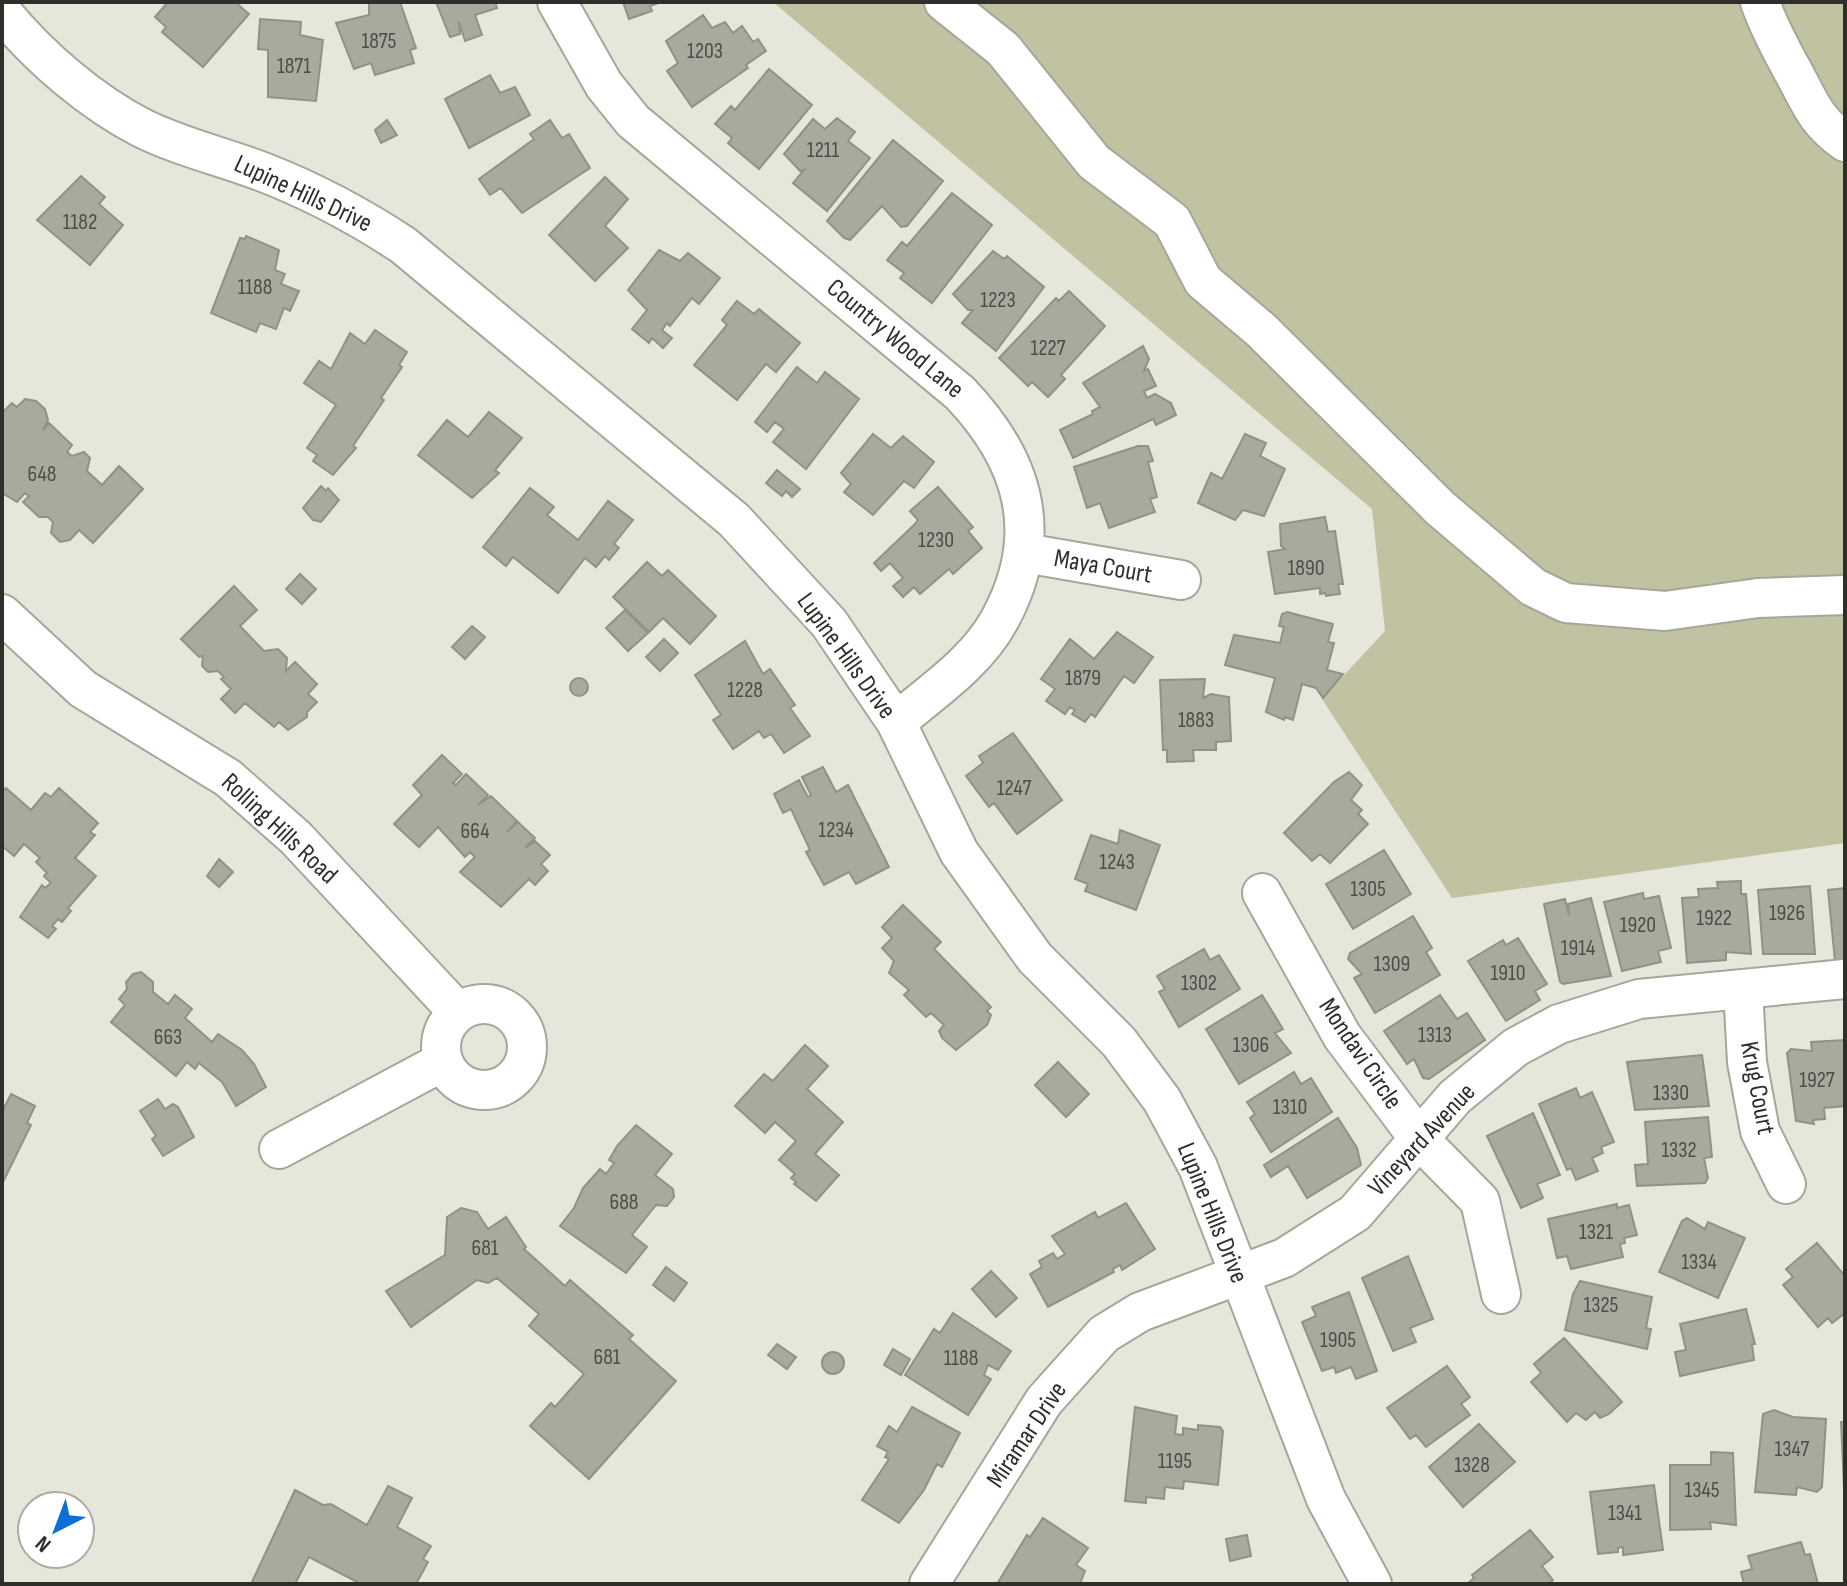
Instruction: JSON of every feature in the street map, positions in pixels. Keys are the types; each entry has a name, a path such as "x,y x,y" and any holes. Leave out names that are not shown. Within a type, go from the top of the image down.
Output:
{"street":[{"name":"Country Wood Lane","path":"557,2 604,85 633,121 960,393 988,422 1021,486 1025,553 999,620 958,671 896,722"},
{"path":"944,2 1003,49 1094,162 1172,221 1203,281 1261,330 1440,508 1533,587 1566,603 1665,611 1758,598 1845,595"},
{"path":"1760,2 1771,33 1807,103 1822,123 1845,142"},
{"name":"Lupine Hills Drive","path":"2,12 16,30 102,105 134,123 265,173 358,215 403,245 734,520 829,623 896,722 959,852 1035,958 1119,1042 1162,1100 1198,1167 1326,1499 1372,1584"},
{"name":"Maya Court","path":"1025,553 1181,580"},
{"name":"Rolling Hills Road","path":"2,614 83,689 228,778 296,838 457,1011"},
{"name":"Mondavi Circle","path":"1262,893 1342,1036 1420,1140 1480,1201 1501,1294"},
{"name":"Vineyard Avenue","path":"1238,1275 1284,1258 1355,1213 1455,1097 1516,1047 1559,1024 1639,999 1845,979"},
{"name":"Krug Court","path":"1743,989 1747,1062 1760,1131 1786,1184"},
{"path":"473,1004 489,1004 505,1009 522,1027 528,1052 522,1068 512,1081 497,1089 481,1091 464,1086 451,1076 442,1062 441,1034 457,1011 473,1004"},
{"path":"279,1149 442,1062"},
{"name":"Miramar Drive","path":"929,1584 1044,1401 1104,1334 1140,1312 1238,1275"}],"green space":[{"path":"773,2 1845,2 1845,843 1452,898 1322,699 1385,631 1372,509"}],"building":[{"path":"168,2 235,2 249,14 203,67 162,32 166,27 155,17"},
{"path":"369,2 400,2 416,48 410,50 414,63 375,75 371,63 354,69 336,23 369,15"},
{"path":"436,2 495,2 497,8 475,15 482,35 465,41 459,22 460,34 450,37"},
{"path":"623,2 661,2 650,6 652,11 629,19"},
{"path":"703,15 712,28 725,22 733,33 742,26 753,42 758,39 766,51 746,65 748,68 692,107 667,71 678,63 666,41"},
{"path":"260,19 301,22 300,35 323,40 316,101 268,97 268,50 258,49"},
{"path":"769,69 812,105 759,169 728,143 732,138 715,124 731,106 735,110"},
{"path":"490,75 500,93 515,87 530,115 469,148 445,99"},
{"path":"837,118 855,132 848,141 870,158 827,211 793,183 804,170 800,171 784,154 813,119 825,129"},
{"path":"387,120 397,135 381,143 375,130"},
{"path":"550,120 562,138 569,134 590,168 522,213 501,188 490,195 479,179 534,139 530,134"},
{"path":"893,140 943,181 907,226 901,227 882,206 850,240 844,238 827,221"},
{"path":"81,176 105,197 99,204 123,225 90,265 37,220"},
{"path":"605,177 628,199 605,226 628,248 595,281 549,235"},
{"path":"952,193 992,225 932,303 900,278 904,273 887,260 902,242 907,246"},
{"path":"246,236 279,250 275,270 285,274 281,284 299,291 290,311 284,308 276,329 260,323 256,332 211,313 240,238 245,239"},
{"path":"659,250 680,261 688,253 720,278 699,304 692,298 670,326 667,323 662,330 672,338 663,348 652,338 649,343 632,329 647,310 628,290"},
{"path":"993,251 1004,259 1007,256 1044,287 996,351 962,323 973,310 968,310 953,294"},
{"path":"1069,291 1105,326 1061,375 1065,379 1048,397 1032,382 1028,386 999,358 1056,298 1059,301"},
{"path":"737,301 754,314 759,309 800,343 776,372 766,364 737,400 694,365 727,325 722,320"},
{"path":"375,330 407,352 399,365 402,367 381,398 384,400 353,446 356,448 333,475 313,461 317,455 307,448 336,405 304,383 319,361 331,369 350,333 365,344"},
{"path":"1143,346 1149,359 1144,371 1148,369 1156,386 1144,391 1147,398 1155,394 1171,403 1176,415 1156,425 1153,419 1073,458 1060,430 1093,414 1092,411 1100,407 1083,383"},
{"path":"797,367 817,383 825,372 859,399 806,469 773,442 784,429 775,422 767,432 755,422"},
{"path":"25,399 36,401 45,409 48,420 43,430 49,423 72,445 67,452 72,456 84,452 90,458 87,471 102,485 119,466 143,489 93,543 79,530 70,540 60,542 51,533 53,522 48,517 39,517 23,502 29,496 25,493 17,502 2,493 2,413 12,403 17,407"},
{"path":"489,412 522,438 495,470 499,473 472,498 418,455 447,420 468,437"},
{"path":"873,434 891,448 903,436 934,462 914,488 904,481 873,515 844,492 851,484 841,473"},
{"path":"1245,434 1266,443 1260,456 1285,469 1264,516 1243,510 1235,520 1198,503 1211,473 1222,479"},
{"path":"1138,446 1148,446 1153,461 1148,462 1157,497 1150,499 1155,512 1109,528 1100,503 1087,508 1074,467"},
{"path":"777,470 800,489 792,497 786,491 782,496 766,483"},
{"path":"321,486 326,491 328,488 339,500 321,522 313,520 303,508"},
{"path":"938,487 973,527 968,531 982,548 953,574 949,569 920,594 914,587 903,597 893,586 903,578 890,563 881,571 874,563 914,525 918,520 910,511"},
{"path":"530,488 554,507 547,515 578,540 608,501 633,520 614,544 619,548 609,560 605,556 596,567 585,558 558,593 513,557 506,566 483,547"},
{"path":"1325,517 1328,532 1335,531 1343,584 1338,584 1340,594 1326,596 1325,593 1320,594 1320,588 1275,594 1268,552 1285,549 1281,546 1280,524"},
{"path":"647,562 662,576 668,570 716,616 690,644 663,618 649,632 613,597"},
{"path":"300,574 316,589 302,604 286,589"},
{"path":"234,586 257,610 240,626 264,651 278,649 287,658 286,671 295,662 317,684 308,694 317,702 307,712 307,717 288,730 279,722 274,727 245,703 235,713 221,699 231,689 221,679 224,677 218,671 208,672 202,666 203,656 199,657 181,639"},
{"path":"625,610 648,633 628,651 606,628"},
{"path":"1287,612 1333,624 1328,642 1334,643 1327,670 1343,674 1323,698 1316,688 1302,684 1293,720 1285,717 1284,720 1266,712 1275,678 1225,665 1234,635 1280,643 1284,627 1279,626 1282,614"},
{"path":"472,626 485,637 465,659 452,647"},
{"path":"1117,632 1153,657 1134,683 1124,676 1095,717 1091,714 1085,722 1072,714 1075,710 1070,707 1065,714 1046,701 1055,689 1041,679 1070,639 1094,659"},
{"path":"664,639 678,653 660,671 646,657"},
{"path":"745,641 763,674 770,669 795,705 790,708 810,736 784,753 771,734 764,738 759,731 733,749 713,720 721,715 695,675"},
{"path":"579,678 588,687 579,696 570,687"},
{"path":"1205,679 1203,698 1211,694 1229,697 1231,741 1216,742 1216,750 1193,750 1194,761 1167,762 1167,750 1163,750 1160,680"},
{"path":"1013,733 1062,800 1017,834 994,803 989,807 966,776 983,763 979,756"},
{"path":"442,755 462,774 453,783 456,785 466,774 488,795 478,805 491,796 517,821 507,832 518,822 535,838 525,848 535,841 550,855 541,864 548,871 535,885 529,879 501,907 460,872 475,857 470,852 465,857 438,827 419,847 394,824 422,795 413,785"},
{"path":"823,767 836,792 848,785 889,867 856,884 849,872 824,885 806,852 810,850 791,809 783,813 774,794 799,780 808,797 811,795 802,777"},
{"path":"1349,772 1362,785 1351,800 1362,810 1358,814 1368,824 1330,863 1320,854 1312,861 1284,833 1334,782"},
{"path":"6,788 31,810 45,793 51,797 59,788 98,823 90,832 95,835 75,858 96,876 68,908 71,911 62,922 58,919 52,926 56,929 48,938 20,917 42,885 45,888 51,883 44,876 47,873 36,862 40,858 24,844 14,856 2,846 2,792"},
{"path":"1120,830 1160,845 1136,910 1085,891 1088,884 1075,879 1091,835 1118,844"},
{"path":"1384,850 1411,894 1353,929 1326,884"},
{"path":"219,859 233,872 219,887 207,876"},
{"path":"1741,881 1741,894 1746,894 1751,954 1726,952 1726,960 1687,963 1682,898 1699,897 1698,889 1718,888 1717,882"},
{"path":"1810,886 1815,954 1763,954 1758,890"},
{"path":"1845,888 1845,960 1835,961 1828,890"},
{"path":"1643,893 1644,899 1659,896 1671,948 1658,951 1661,962 1622,971 1604,902"},
{"path":"1591,898 1611,976 1563,984 1560,982 1544,904 1565,899 1569,915 1568,904"},
{"path":"903,905 941,942 934,949 991,1007 987,1011 991,1015 987,1025 956,1050 942,1038 939,1031 944,1025 931,1013 926,1017 904,995 909,990 889,973 894,961 882,948 892,938 882,927"},
{"path":"1413,916 1432,948 1426,952 1440,975 1375,1013 1354,978 1362,974 1348,959 1350,953"},
{"path":"1518,938 1547,984 1535,991 1540,1000 1506,1021 1468,961 1503,940 1506,945"},
{"path":"1204,949 1210,960 1219,955 1240,989 1179,1027 1159,992 1165,989 1157,976"},
{"path":"141,972 153,982 153,992 168,1004 175,995 192,1009 185,1018 212,1042 218,1034 242,1050 254,1064 266,1087 236,1106 222,1082 199,1063 195,1069 187,1062 176,1076 111,1022 125,1005 119,999 127,989 126,982 133,974"},
{"path":"1262,995 1283,1029 1275,1033 1291,1053 1239,1084 1206,1029"},
{"path":"1440,995 1457,1019 1467,1013 1485,1040 1429,1079 1423,1078 1414,1059 1407,1064 1384,1031"},
{"path":"1845,1040 1845,1106 1824,1108 1825,1119 1813,1120 1814,1124 1796,1121 1787,1053 1791,1049 1812,1051 1811,1042"},
{"path":"805,1045 828,1066 807,1089 843,1122 815,1154 839,1175 816,1201 794,1184 796,1182 791,1178 795,1174 779,1160 796,1141 775,1122 765,1133 735,1106 764,1074 773,1081"},
{"path":"1702,1055 1709,1106 1635,1110 1627,1062"},
{"path":"1058,1062 1089,1094 1066,1117 1035,1085"},
{"path":"1294,1072 1301,1084 1311,1078 1332,1112 1271,1152 1250,1118 1255,1114 1247,1102"},
{"path":"1576,1088 1580,1098 1592,1092 1614,1142 1601,1147 1603,1153 1592,1158 1598,1171 1576,1180 1571,1168 1567,1170 1539,1104"},
{"path":"11,1094 35,1106 27,1123 31,1125 2,1184 2,1112"},
{"path":"158,1099 165,1109 173,1104 178,1107 194,1137 163,1156 152,1139 156,1136 140,1111"},
{"path":"1533,1113 1560,1175 1537,1184 1543,1198 1521,1208 1487,1136"},
{"path":"1708,1117 1712,1157 1704,1158 1708,1178 1705,1183 1637,1186 1635,1165 1648,1164 1645,1122"},
{"path":"1338,1118 1357,1148 1361,1165 1307,1198 1288,1166 1271,1177 1264,1165"},
{"path":"636,1125 672,1154 655,1175 673,1189 674,1197 667,1206 656,1205 632,1235 647,1247 626,1273 560,1226 574,1208 583,1188 600,1169 606,1174 614,1163 609,1160 617,1146"},
{"path":"1126,1203 1155,1249 1122,1270 1120,1265 1113,1269 1114,1272 1048,1307 1030,1274 1042,1267 1039,1261 1053,1253 1057,1259 1065,1254 1052,1236 1095,1212 1098,1218"},
{"path":"1617,1204 1617,1208 1629,1205 1637,1235 1624,1238 1625,1243 1620,1244 1623,1257 1571,1269 1567,1256 1557,1258 1548,1219"},
{"path":"461,1208 477,1212 488,1229 506,1217 526,1247 524,1249 565,1286 570,1280 633,1335 629,1339 676,1381 589,1479 530,1426 551,1403 555,1407 584,1374 529,1326 539,1314 497,1278 488,1283 477,1280 411,1327 386,1291 445,1255 447,1217"},
{"path":"1687,1218 1705,1229 1708,1222 1745,1238 1718,1298 1659,1272 1682,1221"},
{"path":"1817,1243 1845,1276 1845,1313 1832,1323 1828,1318 1818,1327 1783,1285 1793,1277 1786,1269"},
{"path":"1408,1256 1433,1319 1410,1328 1416,1342 1393,1351 1362,1278"},
{"path":"666,1267 687,1283 674,1301 653,1285"},
{"path":"991,1271 1017,1298 996,1317 972,1289"},
{"path":"1580,1281 1652,1297 1646,1328 1651,1329 1647,1349 1565,1330 1573,1294"},
{"path":"1349,1292 1377,1371 1356,1379 1351,1367 1336,1373 1334,1367 1322,1371 1302,1322 1316,1316 1312,1307"},
{"path":"1746,1309 1755,1344 1752,1344 1754,1360 1680,1376 1675,1352 1686,1350 1680,1324"},
{"path":"953,1313 1011,1351 998,1370 988,1365 984,1375 991,1379 968,1415 905,1375 934,1329 940,1333"},
{"path":"1564,1338 1622,1402 1609,1414 1600,1418 1595,1412 1586,1420 1576,1413 1567,1422 1531,1382 1541,1373 1534,1364"},
{"path":"777,1344 796,1357 787,1369 768,1355"},
{"path":"893,1349 910,1359 901,1375 884,1365"},
{"path":"833,1352 841,1355 844,1363 841,1371 833,1374 825,1371 822,1363 825,1355"},
{"path":"1447,1366 1470,1397 1461,1404 1470,1415 1426,1447 1416,1435 1410,1439 1387,1408"},
{"path":"912,1407 960,1433 942,1467 937,1464 924,1490 899,1523 862,1500 889,1459 885,1457 888,1452 877,1446 889,1426 897,1432"},
{"path":"1135,1407 1177,1416 1175,1434 1183,1435 1183,1428 1198,1430 1198,1425 1220,1427 1223,1431 1218,1485 1184,1481 1183,1489 1165,1487 1164,1499 1146,1497 1146,1503 1125,1501"},
{"path":"1774,1410 1793,1417 1826,1419 1822,1487 1817,1492 1797,1487 1796,1495 1755,1492 1763,1414"},
{"path":"1841,1422 1845,1422 1845,1488 1844,1488"},
{"path":"1479,1424 1515,1462 1463,1507 1429,1467"},
{"path":"1711,1452 1733,1453 1736,1525 1710,1522 1711,1529 1670,1530 1670,1465 1711,1465"},
{"path":"1654,1485 1663,1550 1623,1555 1623,1547 1618,1548 1618,1552 1598,1554 1590,1492"},
{"path":"388,1486 412,1498 397,1527 431,1546 423,1559 428,1562 416,1584 361,1584 309,1557 295,1584 251,1584 295,1490 323,1505 331,1504 367,1525"},
{"path":"1043,1518 1088,1548 1076,1565 1085,1571 1080,1584 997,1584 1027,1535 1030,1537"},
{"path":"1530,1530 1553,1557 1542,1566 1553,1580 1548,1584 1467,1584 1474,1578 1472,1575"},
{"path":"1247,1535 1251,1556 1230,1561 1226,1539"},
{"path":"1801,1542 1805,1555 1810,1554 1818,1584 1744,1584 1741,1572 1752,1569 1748,1556"}]}
